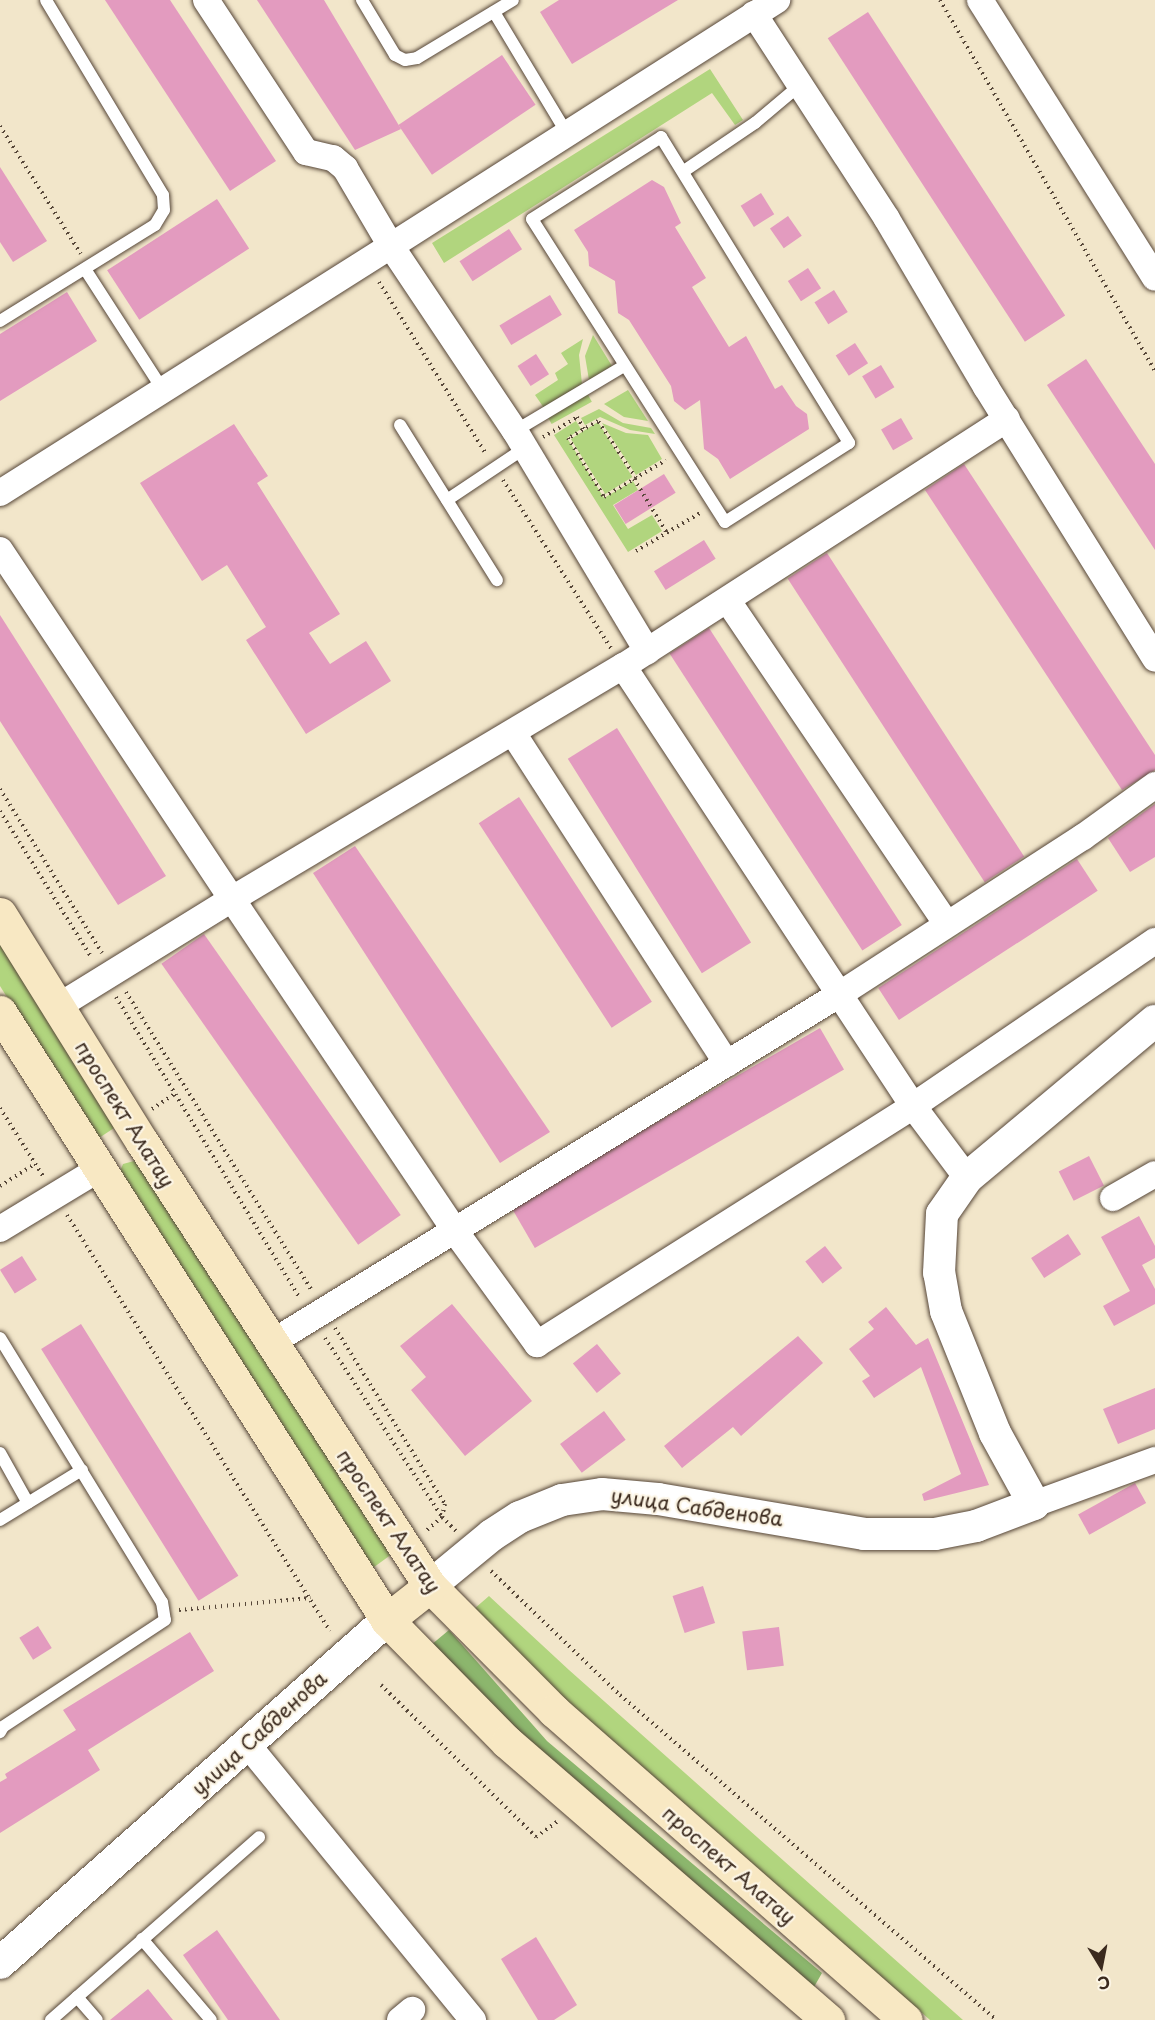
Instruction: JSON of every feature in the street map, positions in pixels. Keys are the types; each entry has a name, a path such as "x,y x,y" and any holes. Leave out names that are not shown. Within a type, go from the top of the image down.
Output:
{"main road":[{"name":"проспект Алатау","path":"0,914 57,1007 143,1128 271,1343 429,1586 554,1711 906,2020"},
{"path":"0,1012 387,1620 507,1742 821,2014 846,1968"},
{"path":"99,1169 143,1128"},
{"name":"улица Сабденова","path":"387,1620 429,1586"}],"street":[{"path":"206,0 306,152 333,158 359,185 391,246 525,441 647,651"},
{"path":"0,493 568,135 777,0"},
{"path":"980,0 1155,278"},
{"path":"754,14 887,219 1155,659"},
{"path":"57,1007 232,899 623,666 728,601 1007,419"},
{"path":"0,550 455,1231 537,1344 913,1106 1155,941"},
{"path":"728,601 946,923"},
{"path":"623,666 913,1106 967,1178"},
{"path":"513,733 727,1064"},
{"path":"271,1343 840,994 946,923 1083,837 1155,785"},
{"path":"1034,1504 995,1433 946,1311 938,1237 942,1214 967,1178 1155,1021"},
{"path":"0,1229 99,1169"},
{"path":"1113,1198 1155,1174"},
{"name":"улица Сабденова","path":"429,1586 492,1534 520,1517 562,1500 602,1494 658,1499 864,1534 935,1534 976,1526 1155,1460"},
{"name":"улица Сабденова","path":"0,1963 387,1620"},
{"path":"247,1744 474,2020"}],"lane":[{"path":"0,321 154,225 164,210 163,195 46,0"},
{"path":"362,0 395,56 405,60 417,58 513,0"},
{"path":"494,12 568,135"},
{"path":"684,171 755,123 800,86"},
{"path":"661,137 684,171 849,443 724,522 532,219 661,137"},
{"path":"85,269 163,390"},
{"path":"447,500 624,366"},
{"path":"400,425 497,580"},
{"path":"0,1338 162,1602 165,1620 1,1727"},
{"path":"0,1454 28,1503"},
{"path":"0,1520 81,1470"},
{"path":"51,2020 259,1837"},
{"path":"142,1940 211,2020"},
{"path":"77,1997 97,2020"}],"path":[{"path":"940,0 1155,371"},
{"path":"0,126 81,254 85,269"},
{"path":"525,441 585,412"},
{"path":"577,417 584,429"},
{"path":"667,533 635,479 598,421 568,438 604,497 635,479 679,452"},
{"path":"636,551 713,504"},
{"path":"0,789 176,1093 319,1315 445,1504 442,1517"},
{"path":"0,811 108,974 442,1517 464,1539"},
{"path":"143,1128 176,1093"},
{"path":"0,1108 330,1631"},
{"path":"0,1186 35,1164"},
{"path":"484,1564 620,1695 996,2020"},
{"path":"164,1612 310,1598"},
{"path":"381,1685 536,1838 560,1820 568,1827"}],"green space":[{"path":"710,69 743,120 735,125 712,93 444,263 432,243"},
{"path":"593,335 612,366 589,380 585,356"},
{"path":"583,339 579,355 582,384 544,408 535,395 558,380 555,373 568,364 561,353"},
{"path":"628,390 648,421 624,417 604,404"},
{"path":"587,393 592,402 552,424 547,415"},
{"path":"599,409 623,423 651,428 655,434 630,430 600,417 585,425 581,418"},
{"path":"576,421 581,429 567,438 604,498 633,481 638,490 613,505 628,529 652,515 662,531 628,552 554,435"},
{"path":"598,422 632,477 605,494 571,439"},
{"path":"602,423 626,433 648,435 662,459 636,475"},
{"path":"0,939 117,1126 96,1140 0,986"},
{"path":"139,1162 392,1554 370,1570 119,1174 123,1164"},
{"path":"489,1596 569,1670 963,2020 930,2020 549,1685 474,1609"},
{"path":"449,1630 547,1741 822,1973 814,1987 532,1752 431,1645"}],"building":[{"path":"105,0 170,0 276,161 230,191"},
{"path":"257,0 324,0 401,129 355,150"},
{"path":"559,0 678,0 572,64 540,12"},
{"path":"868,12 1065,316 1025,342 828,38"},
{"path":"502,55 536,105 432,175 398,125"},
{"path":"0,167 47,241 13,262 0,242"},
{"path":"652,180 664,187 681,223 675,227 706,278 692,287 729,347 746,336 775,389 782,385 796,406 807,414 809,429 730,479 718,459 704,449 700,400 685,410 674,401 671,386 629,320 618,313 615,281 589,266 588,252 574,230"},
{"path":"761,193 774,214 754,227 741,206"},
{"path":"217,199 249,248 139,320 107,270"},
{"path":"788,216 802,236 784,248 770,229"},
{"path":"509,229 522,249 473,281 460,261"},
{"path":"808,268 821,288 801,301 788,281"},
{"path":"834,290 848,312 828,324 814,302"},
{"path":"67,292 97,341 0,401 0,334"},
{"path":"550,295 562,315 511,345 499,325"},
{"path":"855,343 868,363 849,376 836,356"},
{"path":"536,354 549,374 531,386 518,366"},
{"path":"1086,359 1155,464 1155,550 1047,385"},
{"path":"881,365 894,387 876,399 862,376"},
{"path":"901,418 913,439 893,450 881,430"},
{"path":"234,424 268,476 257,483 340,614 309,633 330,664 366,641 391,681 306,734 246,640 266,627 227,565 202,581 140,483"},
{"path":"964,464 1155,755 1155,770 1122,790 925,490"},
{"path":"664,474 676,493 626,524 614,505"},
{"path":"704,540 716,559 666,590 654,571"},
{"path":"827,553 1024,857 985,882 788,579"},
{"path":"0,615 166,876 118,905 0,721"},
{"path":"709,628 902,925 862,950 670,654"},
{"path":"617,728 751,943 702,973 568,759"},
{"path":"519,797 652,1002 612,1028 479,823"},
{"path":"1155,804 1155,857 1130,872 1108,838"},
{"path":"355,846 550,1132 500,1163 313,873"},
{"path":"1077,859 1098,891 899,1020 878,988"},
{"path":"204,934 401,1215 358,1245 161,964"},
{"path":"820,1028 844,1070 535,1248 511,1206"},
{"path":"1089,1156 1104,1185 1074,1201 1059,1171"},
{"path":"1139,1216 1155,1246 1155,1258 1142,1265 1155,1289 1155,1304 1114,1326 1103,1306 1130,1291 1101,1237"},
{"path":"1068,1234 1081,1254 1044,1278 1031,1258"},
{"path":"825,1246 842,1268 823,1283 805,1261"},
{"path":"22,1256 37,1280 15,1294 0,1270"},
{"path":"452,1304 532,1401 465,1456 411,1390 426,1377 400,1346"},
{"path":"886,1307 916,1345 928,1338 989,1485 924,1501 922,1494 961,1474 921,1367 874,1398 862,1381 870,1376 849,1349 874,1329 868,1322"},
{"path":"81,1324 238,1576 199,1601 41,1349"},
{"path":"798,1336 823,1363 741,1436 733,1427 682,1468 664,1446"},
{"path":"597,1344 621,1374 597,1393 573,1364"},
{"path":"1155,1388 1155,1429 1118,1444 1103,1409"},
{"path":"604,1411 626,1440 582,1473 560,1444"},
{"path":"1135,1483 1146,1503 1089,1535 1078,1515"},
{"path":"703,1586 715,1623 685,1633 673,1596"},
{"path":"38,1626 52,1648 33,1660 19,1638"},
{"path":"779,1627 784,1666 747,1670 742,1632"},
{"path":"190,1632 214,1671 88,1750 100,1770 0,1833 0,1782 7,1778 5,1774 76,1730 63,1710"},
{"path":"217,1930 280,2020 228,2020 183,1955"},
{"path":"536,1937 577,2005 554,2020 538,2020 501,1959"},
{"path":"148,1989 173,2020 110,2020"}]}
